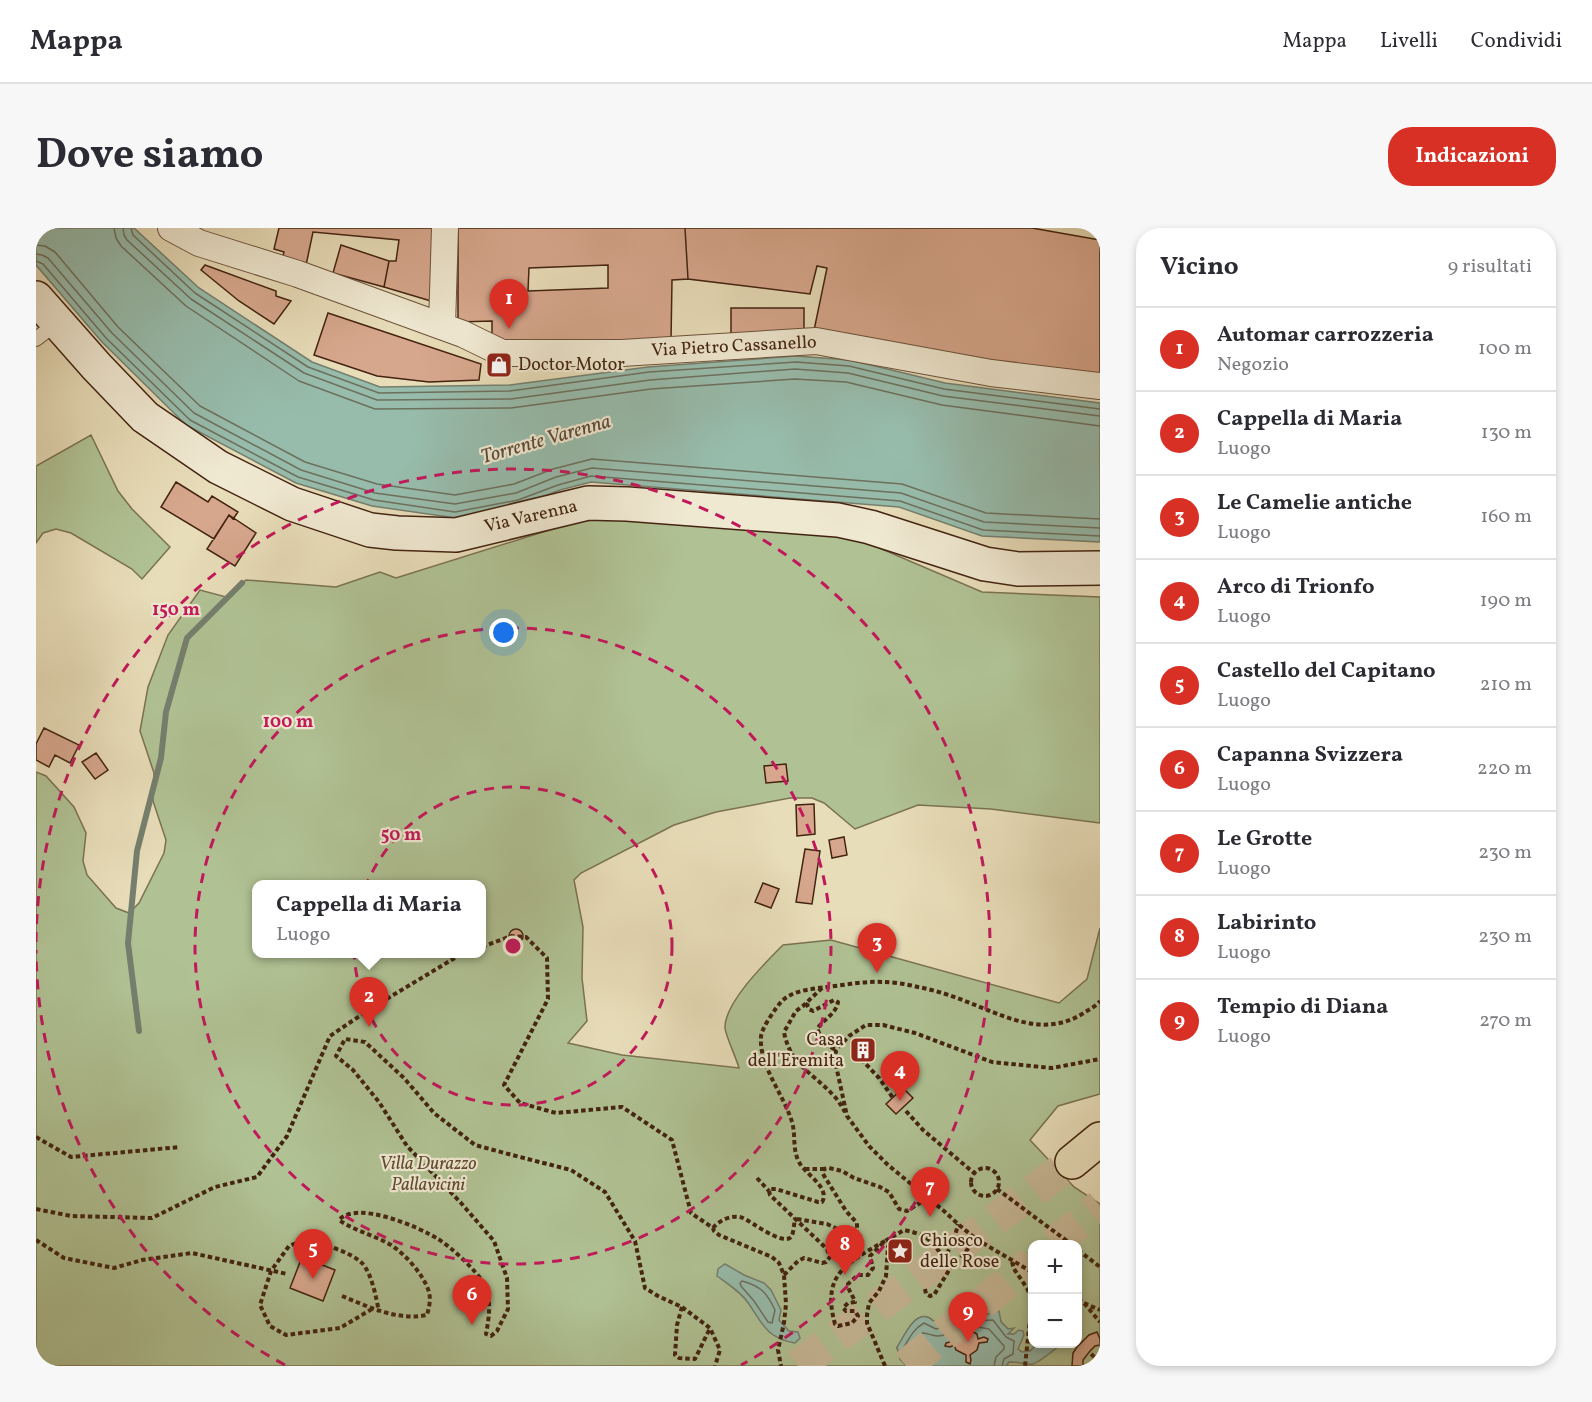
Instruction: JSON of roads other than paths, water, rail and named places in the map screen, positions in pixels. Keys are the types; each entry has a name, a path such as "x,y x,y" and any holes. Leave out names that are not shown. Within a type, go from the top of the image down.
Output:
{"highway":[{"path":"1072,1162 1100,1139"}],"street":[{"name":"Via Pietro Cassanello","path":"171,228 199,243 298,274 442,326 502,353 622,353 816,341 991,373 1100,386"},
{"path":"442,326 445,228"},
{"name":"Via Varenna","path":"36,298 46,331 145,417 218,467 292,504 370,530 456,535 588,503 627,504 838,520 870,527 985,564 1018,569 1100,568"}],"water":[{"name":"Torrente Varenna","path":"36,228 134,228 199,288 312,362 380,387 510,385 648,367 796,356 850,360 945,383 1100,403 1100,542 982,536 899,507 591,482 560,490 520,506 456,518 372,506 296,483 186,425 102,342 36,265"},
{"path":"725,1264 764,1283 771,1290 781,1310 779,1320 789,1331 798,1332 800,1338 795,1343 778,1338 767,1330 742,1296 717,1276 718,1269"},
{"path":"966,1296 973,1302 971,1309 973,1313 984,1315 999,1311 1001,1322 1008,1329 1014,1328 1008,1334 1023,1331 1024,1335 1018,1349 1022,1352 1033,1348 1056,1348 1033,1364 1009,1362 1006,1366 907,1366 900,1359 897,1347 905,1333 917,1319 922,1317 928,1317 936,1323 944,1320 952,1311 950,1308 958,1298"}],"waterway":[{"path":"139,1031 128,943 137,851 161,758 166,712 187,638 242,583"}],"tunnel":[{"path":"798,1366 1072,1162"},
{"path":"1058,1240 1100,1206"},
{"path":"906,1366 1028,1265"}],"place":[{"name":"Automar carrozzeria","path":"509,329"},
{"name":"Doctor Motor","path":"499,365"},
{"name":"Le Camelie antiche","path":"877,973"},
{"name":"Cappella di Maria","path":"369,1027"},
{"name":"Casa dell'Eremita","path":"863,1050"},
{"name":"Arco di Trionfo","path":"900,1101"},
{"name":"Le Grotte","path":"930,1217"},
{"name":"Chiosco delle Rose","path":"900,1251"},
{"name":"Labirinto","path":"845,1275"},
{"name":"Castello del Capitano","path":"313,1279"},
{"name":"Capanna Svizzera","path":"472,1325"},
{"name":"Tempio di Diana","path":"968,1342"}],"park label":[{"name":"Villa Durazzo Pallavicini","path":"428,1174"}]}
